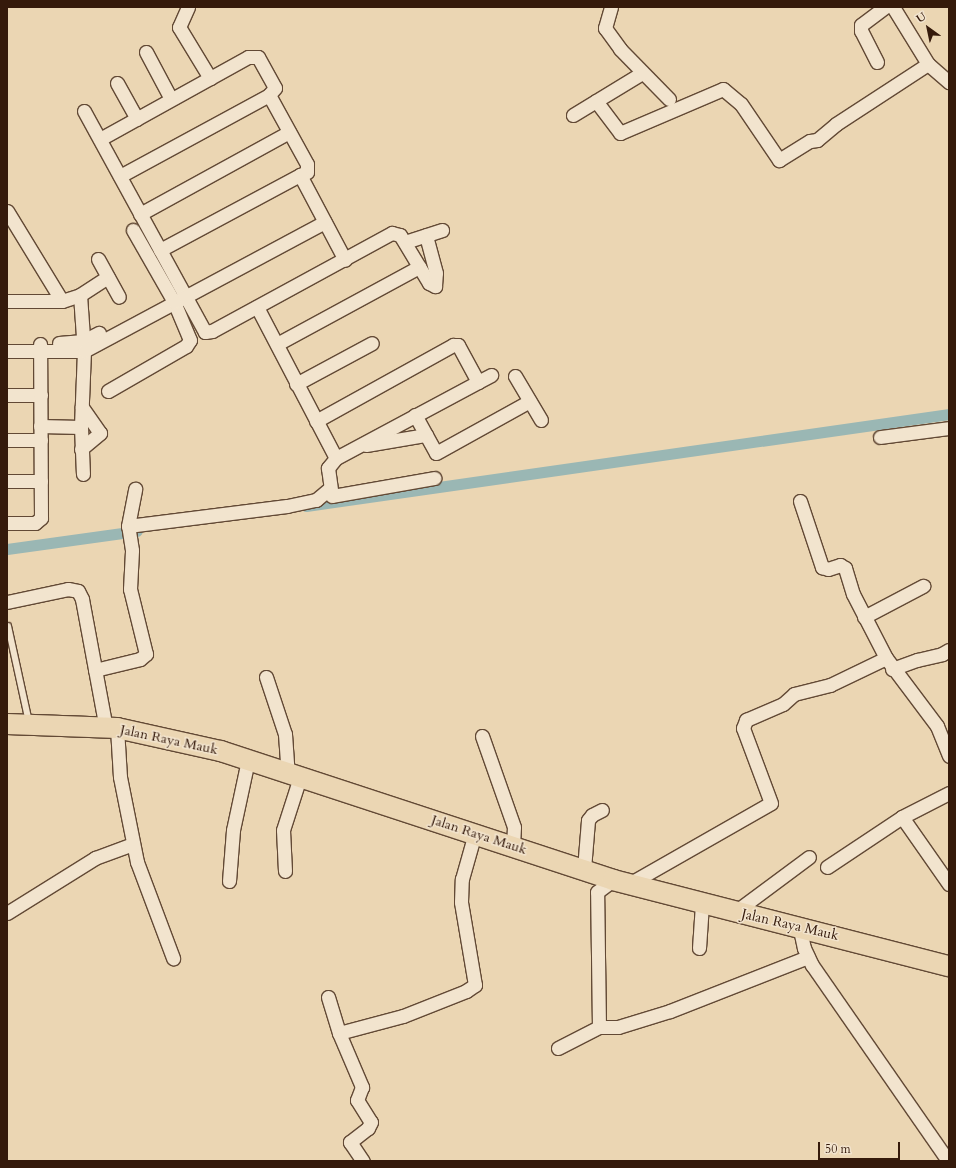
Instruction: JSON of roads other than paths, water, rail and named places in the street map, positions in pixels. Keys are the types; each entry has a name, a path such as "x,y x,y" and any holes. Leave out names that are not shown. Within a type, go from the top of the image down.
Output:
{"main road":[{"name":"Jalan Raya Mauk","path":"7,724 112,729 221,751 584,868 621,882 735,912 799,925 949,966"}],"street":[{"path":"188,7 179,27 210,78"},
{"path":"611,7 605,28 642,73 669,99"},
{"path":"877,62 861,31 861,25 885,7"},
{"path":"893,7 928,64 949,82"},
{"path":"146,52 171,99"},
{"path":"100,139 248,57 258,57 275,88 269,95 120,176"},
{"path":"596,102 620,133 724,89 741,104 779,160 810,141 818,140 836,124 928,64"},
{"path":"574,115 642,73"},
{"path":"117,83 137,119"},
{"path":"160,250 300,175 308,168 269,95"},
{"path":"84,111 160,250 177,296 189,343 108,391"},
{"path":"140,214 289,132"},
{"path":"300,175 345,260"},
{"path":"7,211 62,301"},
{"path":"7,352 40,348 84,346 323,218"},
{"path":"133,230 177,296 205,332 208,333 392,234 400,235 429,283 435,286 437,279 426,235"},
{"path":"405,242 442,230"},
{"path":"98,259 119,297"},
{"path":"277,344 419,267"},
{"path":"7,301 62,301 80,295 108,277"},
{"path":"80,295 84,346 81,427 83,474"},
{"path":"257,307 336,458"},
{"path":"296,384 372,343"},
{"path":"7,344 40,348"},
{"path":"316,421 454,345 458,346 478,382"},
{"path":"7,523 35,523 40,520 40,348"},
{"path":"434,478 332,496 328,468 336,458 355,447 491,375"},
{"path":"515,376 540,420"},
{"path":"7,395 41,395"},
{"path":"415,415 436,453 530,402"},
{"path":"81,450 100,433 82,407"},
{"path":"40,426 81,427"},
{"path":"880,437 949,428"},
{"path":"355,447 426,436"},
{"path":"7,440 41,440"},
{"path":"7,481 41,481"},
{"path":"95,670 146,656 130,589 132,550 128,529 135,489"},
{"path":"128,529 287,506 316,500 330,489"},
{"path":"800,501 822,567 844,566 864,617 889,664 937,726 949,756"},
{"path":"864,617 923,586"},
{"path":"7,602 68,589 78,591 82,599 95,670 112,729 133,844 144,884 174,958"},
{"path":"599,1027 596,962 597,892 621,882 771,803 743,728 746,720 782,704 794,694 830,685 889,664 942,654 949,650"},
{"path":"266,677 285,734 294,775 283,830 285,871"},
{"path":"482,736 514,827 513,845"},
{"path":"229,881 233,830 248,760"},
{"path":"828,867 902,817 949,793"},
{"path":"584,868 588,820 592,815 602,810"},
{"path":"902,817 949,884"},
{"path":"339,1032 403,1016 466,991 475,985 461,902 462,879 475,833"},
{"path":"7,913 95,858 133,844"},
{"path":"735,912 809,857"},
{"path":"700,948 702,904"},
{"path":"799,925 808,957 948,1161"},
{"path":"558,1048 599,1027 618,1027 670,1012 808,957"},
{"path":"328,997 339,1032 362,1087 357,1100 371,1122 368,1128 350,1142 363,1161"}],"lane":[{"path":"8,626 29,725"}],"waterway":[{"path":"306,506 949,414"},
{"path":"7,549 137,531"}]}
